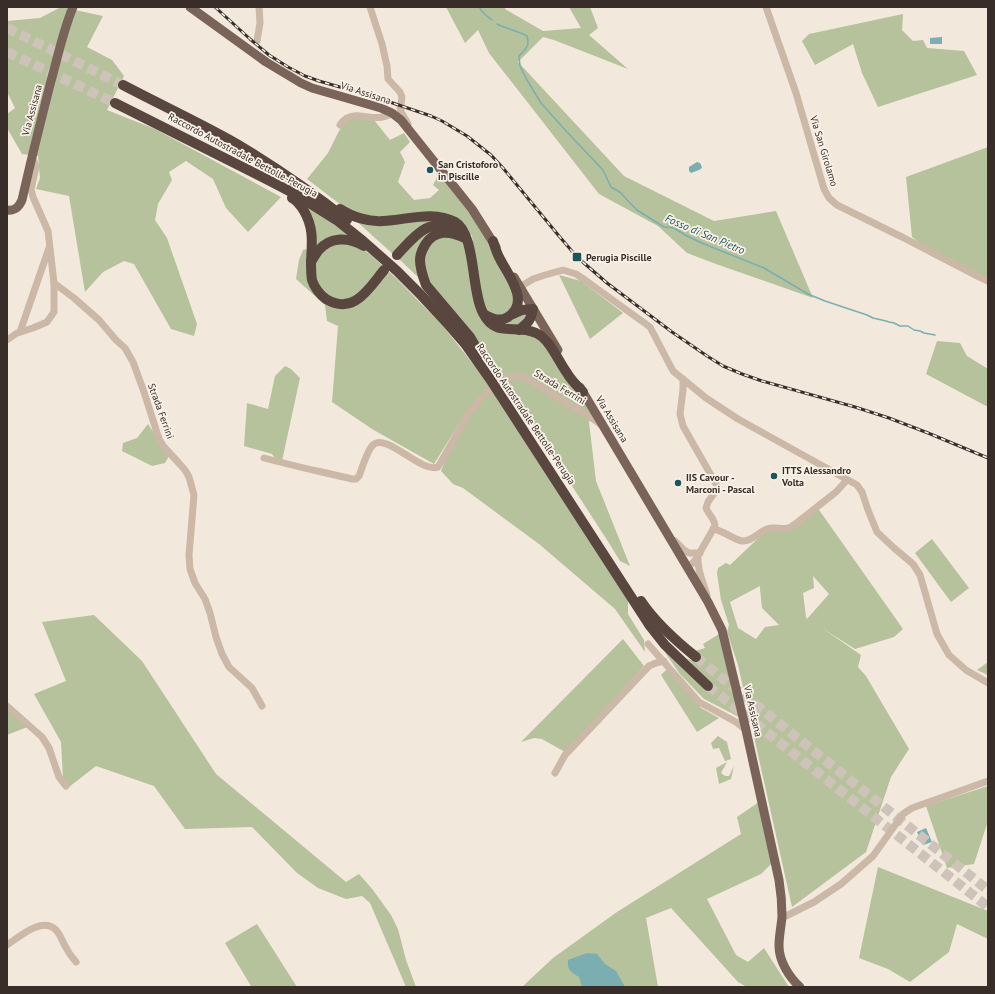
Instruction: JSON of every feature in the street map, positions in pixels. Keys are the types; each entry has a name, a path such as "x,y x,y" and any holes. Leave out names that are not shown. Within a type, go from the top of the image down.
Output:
{"highway":[{"path":"123,86 208,128 291,175 347,213 360,218 382,222 419,217 435,217 458,224 466,235 479,304 482,313 487,320 502,329 529,330 541,335 568,375 583,392"},
{"name":"Raccordo Autostradale Bettolle-Perugia","path":"115,103 289,191 338,221 397,271 447,323 466,345 551,466"},
{"path":"198,145 214,156 296,200 310,222 312,232 312,281 317,290 333,303 344,304 355,302 363,296 384,270"},
{"path":"268,163 318,198 370,238 408,273 452,320 496,376 650,626 665,645 708,686"},
{"path":"397,255 417,234 428,227 436,225 452,228 466,241"},
{"path":"466,241 456,234 450,233 432,236 421,253 420,261 422,276 426,285 470,337 480,354"},
{"path":"311,262 319,250 334,240 353,240 368,250 403,282 421,295"},
{"path":"493,241 499,258 518,293 517,307 513,314"},
{"path":"482,313 491,318 502,320 522,310 533,309 531,318 527,324 519,330"},
{"path":"606,553 645,607 678,642 696,657"}],"main road":[{"name":"Via Assisana","path":"7,210 17,208 20,204 66,23 73,7"},
{"name":"Via Assisana","path":"190,7 254,46 266,62 291,78 312,88 381,108 392,113 401,120 472,209 493,241 719,622 746,730 779,880 782,901 779,946 780,954 786,970 800,987"}],"street":[{"path":"254,46 260,23 259,7"},
{"path":"370,7 382,44 387,66 388,79 400,92 402,97 401,113 408,124 406,127"},
{"name":"Via San Girolamo","path":"766,7 796,93 824,189 829,198 838,206 988,281"},
{"path":"340,125 349,117 358,116 380,118 387,117 392,113"},
{"path":"7,340 17,333 34,328 46,322 54,312 54,283 48,231 32,197 31,189 36,167 31,156"},
{"path":"20,332 50,245"},
{"path":"520,287 533,279 564,270 576,274 650,327 674,371 706,398 738,419 857,485 862,492 877,532 913,564 920,575 937,634 949,656 966,670 988,683"},
{"name":"Strada Ferrini","path":"54,283 99,320 125,348 133,362 159,439 164,447 178,461 189,477 194,495 189,555 190,569 195,583 205,599 216,637 229,667 252,688 262,706"},
{"name":"Strada Ferrini","path":"502,381 513,376 522,376 604,426"},
{"path":"682,379 683,393 680,414 683,426 716,484 717,489 708,502 706,508 715,521 715,526 694,562 689,565 685,564"},
{"path":"264,458 356,479 359,476 372,446 377,442 380,442 426,466 435,468 438,466 469,413 482,396 492,388"},
{"path":"713,529 718,529 743,541 751,539 769,528 787,529 836,492 847,480"},
{"path":"663,527 689,554 700,553"},
{"path":"700,553 698,563 708,602"},
{"path":"648,644 700,702 736,722 746,730"},
{"path":"556,773 565,755 648,666 664,661"},
{"path":"7,706 42,737 49,748 59,777 66,786"},
{"path":"782,918 814,902 841,884 873,856 903,814 912,808 988,781"},
{"path":"7,945 30,929 40,926 51,926 57,930 68,951 76,962"}],"green space":[{"path":"61,7 103,16 87,47 112,60 124,76 107,110 155,129 281,197 248,232 226,208 213,179 186,161 169,172 172,180 158,204 155,220 167,238 197,324 194,336 171,329 134,264 124,261 103,272 85,292 69,196 36,189 40,178 38,156 22,154 7,128 7,114 15,108 7,92 7,21 40,18"},
{"path":"446,7 506,7 505,9 543,31 581,28 569,7 590,7 598,28 589,35 628,69 543,37 518,62 624,176 714,221 776,211 813,298 687,253 658,226 599,194 489,53 478,30 465,43"},
{"path":"903,14 902,30 913,41 923,40 927,48 964,51 977,75 878,107 862,73 853,44 815,65 802,41 809,34"},
{"path":"356,118 374,120 390,140 404,133 410,142 400,152 405,162 398,182 414,200 430,198 439,190 433,185 439,174 475,218 512,287 514,306 502,316 487,312 482,304 472,236 466,227 457,219 364,216 341,205 307,179 328,153 339,131 347,120"},
{"path":"988,147 988,281 931,252 912,237 906,177"},
{"path":"302,202 352,236 342,241 355,243 397,279 443,326 492,388 628,600 628,614 644,640 645,652 615,609 539,544 463,488 453,484 441,471 462,419 434,464 372,429 332,402 338,326 327,321 325,305 296,279 299,260 303,250 314,247"},
{"path":"354,219 442,220 394,255"},
{"path":"436,230 429,237 419,278 399,259 417,239 427,232"},
{"path":"439,235 458,238 464,243 484,321 535,334 581,392 592,412 589,422 596,481 630,566 620,561 478,341 428,282 421,262 424,250"},
{"path":"559,275 581,281 623,313 590,339"},
{"path":"519,313 528,313 518,327 501,323"},
{"path":"937,341 960,343 967,356 988,369 988,407 926,374"},
{"path":"285,366 291,369 300,378 282,461 275,458 272,454 244,446 247,403 268,409 275,376"},
{"path":"148,424 169,456 165,463 152,466 122,451 123,443 137,438"},
{"path":"817,507 903,629 894,637 855,649 822,628 861,655 858,667 866,676 909,749 891,777 866,852 792,907 738,665 727,632 729,625 721,600 717,573 718,568 726,563 730,565 769,528 787,529","holes":["813,576 829,594 807,619 803,593 814,588","760,586 762,608 779,625 765,627 756,639 738,628 730,602"]},
{"path":"932,539 969,588 951,602 915,553"},
{"path":"94,615 142,661 216,774 346,882 359,874 373,890 391,915 398,929 406,960 416,987 406,987 370,903 362,896 346,899 318,888 297,873 252,827 185,829 154,786 96,766 69,787 63,779 61,742 34,694 66,681 42,622"},
{"path":"719,634 739,717 704,699 680,674 664,651 710,682 687,658 693,661 695,659 695,651 705,648 703,644"},
{"path":"623,639 644,666 565,752 542,739 534,738 521,742"},
{"path":"988,662 988,675 977,670"},
{"path":"667,669 701,708 719,718 697,732 661,675"},
{"path":"7,706 30,726 7,735"},
{"path":"718,736 727,742 731,759 725,761 719,748 713,749 711,743"},
{"path":"727,762 721,773 725,776 729,776 734,766 731,779 719,784 716,768"},
{"path":"988,786 988,821 974,864 947,868 926,806"},
{"path":"759,802 773,862 761,874 707,899 736,955 748,962 764,948 789,987 747,987 738,982 671,908 646,918 658,987 522,987 553,958 617,912 741,834 737,817"},
{"path":"878,867 988,911 988,939 957,924 949,952 910,982 888,969 859,958"},
{"path":"257,924 297,987 250,987 251,986 225,943"}],"water":[{"path":"942,37 942,44 930,44 930,38"},
{"path":"697,162 701,164 702,168 691,173 689,171 689,167"},
{"path":"926,828 932,842 923,845 917,832"},
{"path":"587,953 597,954 605,964 616,971 625,987 582,987 579,977 569,968 568,960"}],"waterway":[{"name":"Fosso di San Pietro","path":"479,7 483,13 492,20"},
{"name":"Fosso di San Pietro","path":"497,24 527,36 527,47 519,56 520,66 541,103 603,170 611,187 621,193 637,210 664,227 674,228 704,244 764,268 808,294 873,318 900,326 908,326 914,330 935,335"}],"tunnel":[{"path":"7,28 123,85"},
{"path":"7,52 115,103"},
{"path":"696,657 988,890"},
{"path":"708,686 988,907"}],"railway":[{"path":"215,7 269,55 305,76 431,116 467,136 491,155 503,168 577,257 607,283 672,332 723,366 762,381 889,418 988,458"}],"place":[{"name":"San Cristoforo in Piscille","path":"430,170"},
{"name":"Perugia Piscille","path":"577,257"},
{"name":"ITTS Alessandro Volta","path":"774,476"},
{"name":"IIS Cavour - Marconi - Pascal","path":"678,483"}]}
